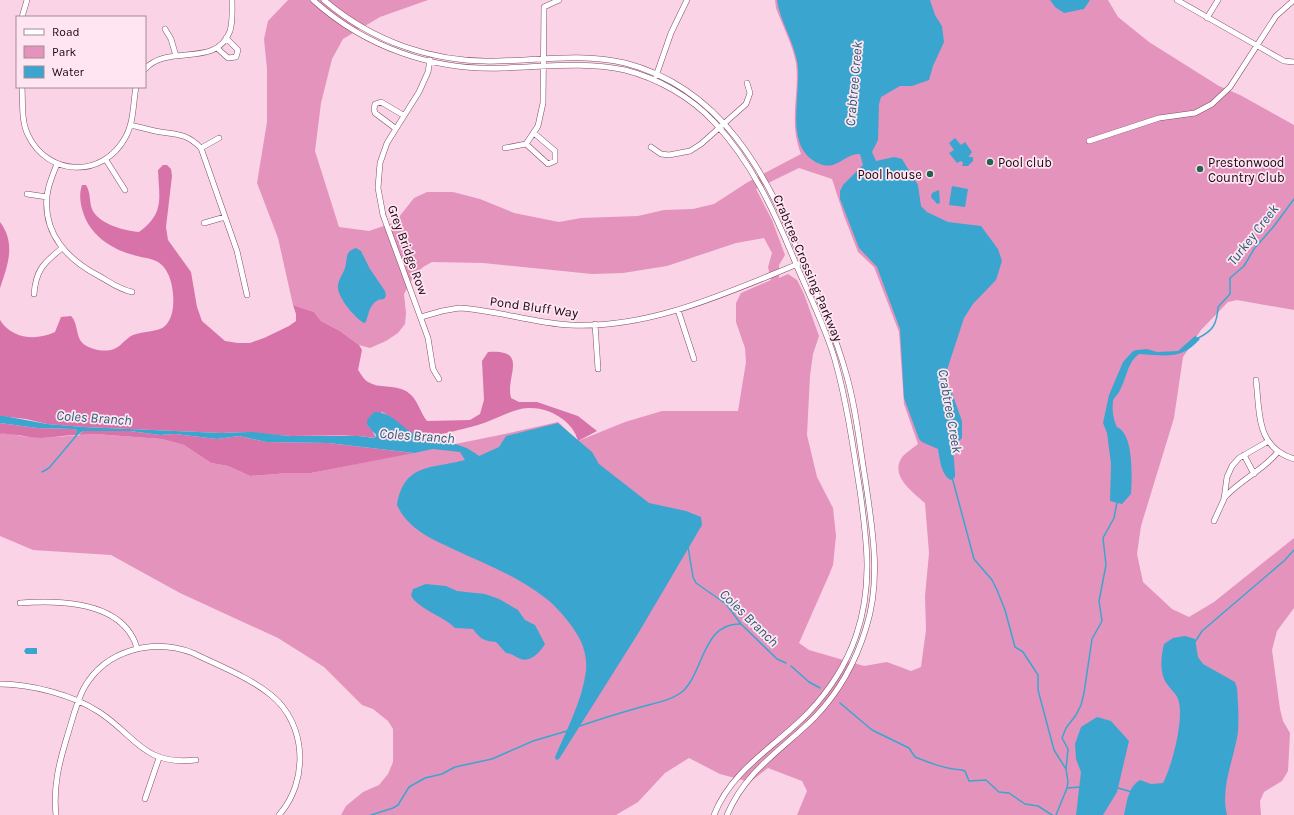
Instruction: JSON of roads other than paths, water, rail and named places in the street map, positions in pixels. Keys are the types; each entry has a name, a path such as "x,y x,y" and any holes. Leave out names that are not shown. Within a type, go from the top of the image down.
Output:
{"street":[{"path":"22,16 27,0"},
{"path":"146,68 163,58 204,53 217,48 226,38 231,25 232,0"},
{"name":"Crabtree Crossing Parkway","path":"313,0 342,23 377,44 406,55 446,65 477,69 544,66 599,66 626,71 655,81 695,105 719,128 757,180 776,216 827,338 846,404 867,544 866,592 860,623 853,644 834,680 806,714 738,776 725,792 714,815"},
{"name":"Crabtree Crossing Parkway","path":"324,0 353,22 373,33 400,45 432,55 482,61 544,58 609,60 657,74 693,96 724,124 750,156 765,179 781,210 838,346 846,374 856,418 874,535 875,569 872,605 867,625 856,655 834,694 812,719 753,773 736,797 727,815"},
{"path":"505,148 526,144 534,134 541,116 544,66 544,7 559,0"},
{"path":"655,81 671,33 687,0"},
{"path":"1177,0 1257,47 1284,61 1294,62"},
{"path":"1207,18 1218,0"},
{"path":"1089,141 1159,118 1195,113 1212,104 1230,87 1276,16 1294,0"},
{"path":"164,29 171,39 176,56"},
{"path":"217,48 228,58 236,57 238,50 236,46 226,38"},
{"name":"Grey Bridge Row","path":"432,55 422,86 387,143 380,163 378,188 380,204 421,317 430,346 433,369 438,379"},
{"path":"650,147 664,155 682,153 701,144 746,104 750,93 747,83"},
{"path":"22,88 23,118 27,134 41,153 57,164 80,167 106,160 122,144 130,125 136,88"},
{"path":"395,128 375,113 375,104 381,102 385,103 403,115"},
{"path":"130,125 156,131 181,134 191,139 201,148 237,251 247,296"},
{"path":"526,144 548,164 555,161 555,151 534,134"},
{"path":"201,148 219,138"},
{"path":"106,160 125,190"},
{"path":"57,164 47,197 51,226 62,248 81,266 111,282 115,287 132,292"},
{"path":"27,194 47,197"},
{"path":"204,223 225,217"},
{"path":"34,294 36,277 40,269 62,248"},
{"name":"Pond Bluff Way","path":"421,317 459,308 552,323 595,324 653,316 678,310 803,262"},
{"path":"678,310 694,359"},
{"path":"595,324 598,369"},
{"path":"1256,380 1260,419 1267,442 1277,452 1294,459"},
{"path":"1214,521 1224,499 1230,470 1235,462 1267,442"},
{"path":"1224,499 1240,483 1267,464 1277,452"},
{"path":"1244,455 1254,474"},
{"path":"20,603 68,603 90,607 120,623 131,633 137,648"},
{"path":"56,815 55,792 57,772 78,701 88,682 100,669 122,654 137,648 155,646 182,649 249,681 278,701 288,715 295,730 300,760 297,784 290,799 279,815"},
{"path":"0,684 34,689 78,701 100,713 141,749 159,758 184,761 196,760"},
{"path":"145,799 159,758"}],"water":[{"path":"777,0 930,0 935,15 942,26 944,42 933,66 929,80 912,86 900,86 881,97 879,104 878,140 872,152 876,161 894,157 902,159 918,185 921,206 927,212 948,222 981,226 998,249 1002,261 996,280 973,304 964,318 946,373 947,384 952,393 962,421 962,438 953,447 955,477 951,480 943,471 938,449 922,442 919,439 904,398 900,329 877,267 859,248 840,199 840,191 843,185 863,165 860,154 855,154 836,164 826,166 808,156 801,146 797,133 796,118 798,74 797,61"},
{"path":"1050,0 1090,0 1084,9 1064,13 1055,7"},
{"path":"955,138 961,145 965,142 972,152 969,157 973,157 973,161 968,166 962,166 963,163 961,161 957,163 949,153 954,150 949,143"},
{"path":"952,186 968,189 965,207 949,205"},
{"path":"939,190 940,203 937,204 931,197 932,193"},
{"path":"356,248 361,251 370,269 385,291 386,296 384,299 376,301 373,304 366,322 364,323 343,301 338,290 338,285 345,268 348,253"},
{"path":"1195,336 1200,339 1186,351 1172,355 1139,354 1129,367 1122,387 1114,399 1113,409 1117,427 1123,431 1129,447 1132,477 1131,494 1122,504 1110,501 1111,464 1107,433 1103,423 1109,395 1123,362 1133,351 1137,350 1147,349 1157,352 1178,351"},
{"path":"374,412 387,415 407,430 420,436 464,447 479,456 499,447 506,436 558,423 592,452 599,464 649,503 686,511 701,517 702,525 639,632 559,759 556,760 555,757 578,704 586,671 584,650 576,632 566,618 534,589 500,570 428,537 413,527 397,505 401,491 406,482 413,475 430,467 465,460 460,452 433,449 414,453 328,443 266,442 239,436 217,439 175,434 160,435 130,431 83,431 75,437 77,430 73,429 37,428 0,423 0,416 4,416 47,424 83,427 221,433 252,432 289,436 358,436 375,438 376,435 367,425 367,420"},
{"path":"426,584 446,586 457,591 485,594 499,599 518,610 525,620 535,625 545,644 535,656 524,660 506,653 496,642 483,639 473,629 455,628 413,599 411,595 413,589"},
{"path":"1185,636 1195,639 1198,657 1203,664 1235,682 1237,688 1238,732 1226,784 1225,805 1227,815 1124,815 1130,791 1136,783 1140,780 1151,784 1163,783 1167,775 1174,754 1179,729 1180,707 1177,697 1164,680 1161,664 1162,654 1164,644 1173,638"},
{"path":"26,648 37,648 37,654 26,654 24,651"},
{"path":"1097,717 1111,721 1129,741 1117,792 1103,815 1076,815 1081,772 1076,759 1075,744 1081,727"}],"waterway":[{"name":"Turkey Creek","path":"1198,338 1211,330 1217,318 1218,307 1230,294 1230,278 1244,266 1254,249 1274,226 1294,199"},
{"path":"42,472 49,468 76,436"},
{"name":"Crabtree Creek","path":"952,477 974,559 992,580 997,590 1005,610 1015,647 1023,652 1038,675 1038,690 1054,750 1066,769 1068,782 1056,815"},
{"name":"Turkey Creek","path":"1066,769 1068,749 1062,738 1066,728 1076,715 1081,705 1092,639 1102,621 1099,601 1106,565 1103,538 1114,518 1117,502"},
{"name":"Coles Branch","path":"688,547 693,577 696,583 726,604 741,624 777,659 786,663"},
{"path":"1195,642 1202,631 1285,560 1294,550"},
{"path":"580,726 663,701 683,691 696,672 711,639 728,625 741,624"},
{"name":"Coles Branch","path":"791,666 809,682 820,688"},
{"name":"Coles Branch","path":"840,703 872,730 909,748 915,757 944,767 965,771 969,781 986,780 999,792 1009,793 1025,804 1038,806 1052,815"},
{"path":"371,815 398,805 409,787 425,778 442,774 455,767 492,759 533,741 567,731"},
{"path":"1067,788 1081,787"},
{"path":"1118,788 1132,792"}],"place":[{"name":"Pool club","path":"990,162"},
{"name":"Prestonwood Country Club","path":"1200,169"},
{"name":"Pool house","path":"930,174"}]}
